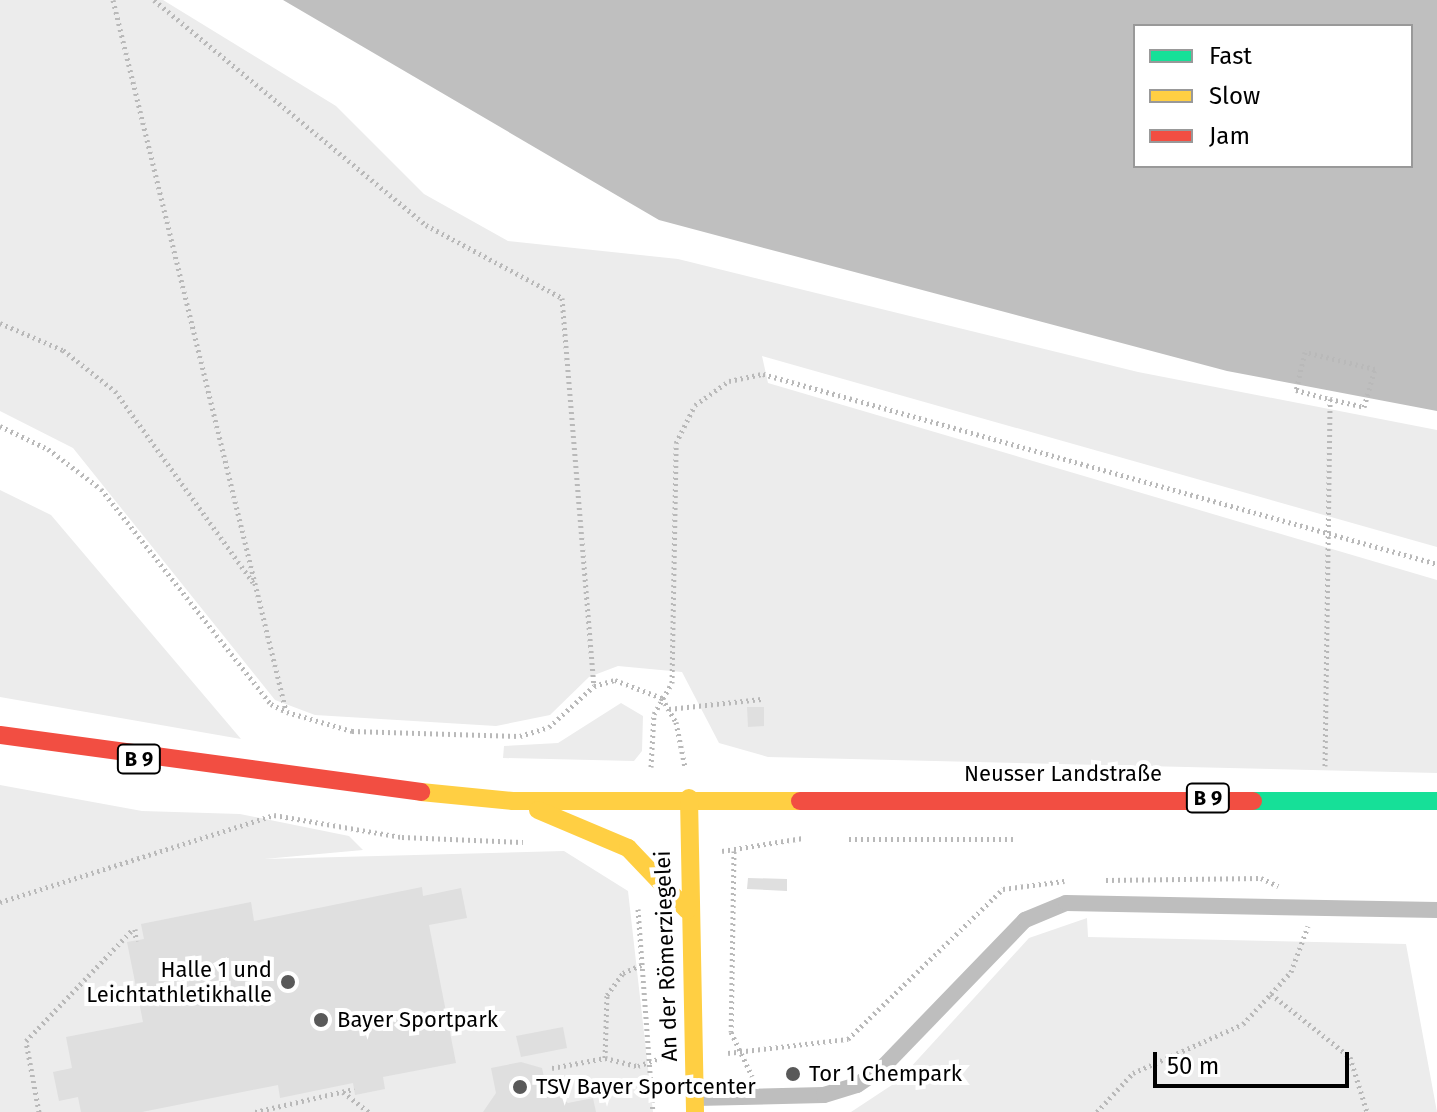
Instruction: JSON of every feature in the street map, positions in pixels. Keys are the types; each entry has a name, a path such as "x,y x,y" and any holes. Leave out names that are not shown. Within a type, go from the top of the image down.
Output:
{"main road":[{"name":"B 9","path":"0,735 279,778 513,801 689,798"},
{"name":"Neusser Landstraße","path":"689,798 1437,801"},
{"name":"An der Römerziegelei","path":"689,798 687,910 695,1105"},
{"path":"513,801 628,848 687,910"}],"lane":[{"path":"695,1105 751,1097 824,1095 870,1076 1040,910 1066,903 1316,903 1437,910"}],"path":[{"path":"113,0 287,712"},
{"path":"154,0 426,225 562,298 562,336 594,686"},
{"path":"0,323 63,350 115,391 255,585"},
{"path":"1305,352 1375,369 1364,407 1330,399 1296,390 1305,352"},
{"path":"662,698 672,683 676,443 695,405 729,381 763,374 1437,564"},
{"path":"1325,779 1330,399"},
{"path":"0,426 48,449 101,489 271,704 287,712 352,731 520,736 549,727 594,686 641,684 662,698 669,709 689,798"},
{"path":"669,709 761,699"},
{"path":"0,902 274,815 402,837 537,843"},
{"path":"734,851 731,1032 752,1065 751,1097"},
{"path":"1092,880 1261,878 1316,903 1291,972 1243,1024 1133,1073 1097,1112"},
{"path":"552,1068 605,1058 638,1066 648,1058 745,1052 848,1039 1003,889 1077,881"},
{"path":"636,898 653,1112"},
{"path":"39,1112 26,1041 134,928 136,941"},
{"path":"605,1058 607,995 623,973 641,965"},
{"path":"1271,994 1350,1057 1367,1112"},
{"path":"255,1112 354,1089"},
{"path":"343,1092 369,1112"}],"shaded area":[{"path":"0,0 163,0 336,106 424,194 508,241 678,259 1138,372 1437,430 1437,547 762,356 768,383 1437,580 1437,773 768,757 719,743 682,672 618,666 589,677 550,715 496,726 315,715 275,700 73,448 0,411"},
{"path":"283,0 1437,0 1437,411 1227,371 659,220"},
{"path":"0,490 51,515 241,739 0,697"},
{"path":"621,703 643,716 642,751 634,761 503,758 504,746 558,743"},
{"name":"Bayer Sportpark","path":"0,785 142,811 240,814 349,836 363,850 264,859 564,851 628,891 653,1112 0,1112"},
{"path":"1087,918 1088,937 1406,944 1437,1112 851,1112 898,1081 1029,938"}],"building":[{"path":"747,707 764,707 764,726 748,727"},
{"path":"748,878 787,879 787,891 747,889"},
{"name":"Halle 1 und Leichtathletikhalle","path":"422,887 423,896 461,888 467,918 429,925 456,1063 383,1077 385,1089 355,1095 353,1083 280,1098 278,1085 142,1112 81,1112 78,1097 59,1101 53,1072 72,1068 66,1037 143,1022 127,942 144,939 141,924 251,902 254,921"},
{"path":"563,1027 567,1048 521,1057 516,1036"},
{"name":"TSV Bayer Sportcenter","path":"521,1062 542,1068 546,1087 568,1103 593,1098 596,1112 483,1112 496,1093 491,1068"}],"traffic: fast":[{"path":"1253,801 1437,801"}],"traffic: slow":[{"path":"421,792 513,801 800,801"},
{"path":"689,798 695,1112"},
{"path":"538,810 628,848 687,910"}],"traffic: jam":[{"path":"0,735 421,792"},
{"path":"800,801 1253,801"}],"place":[{"name":"Halle 1 und Leichtathletikhalle","path":"288,982"},
{"name":"Bayer Sportpark","path":"321,1020"},
{"name":"Tor 1 Chempark","path":"793,1074"},
{"name":"TSV Bayer Sportcenter","path":"520,1087"}]}
